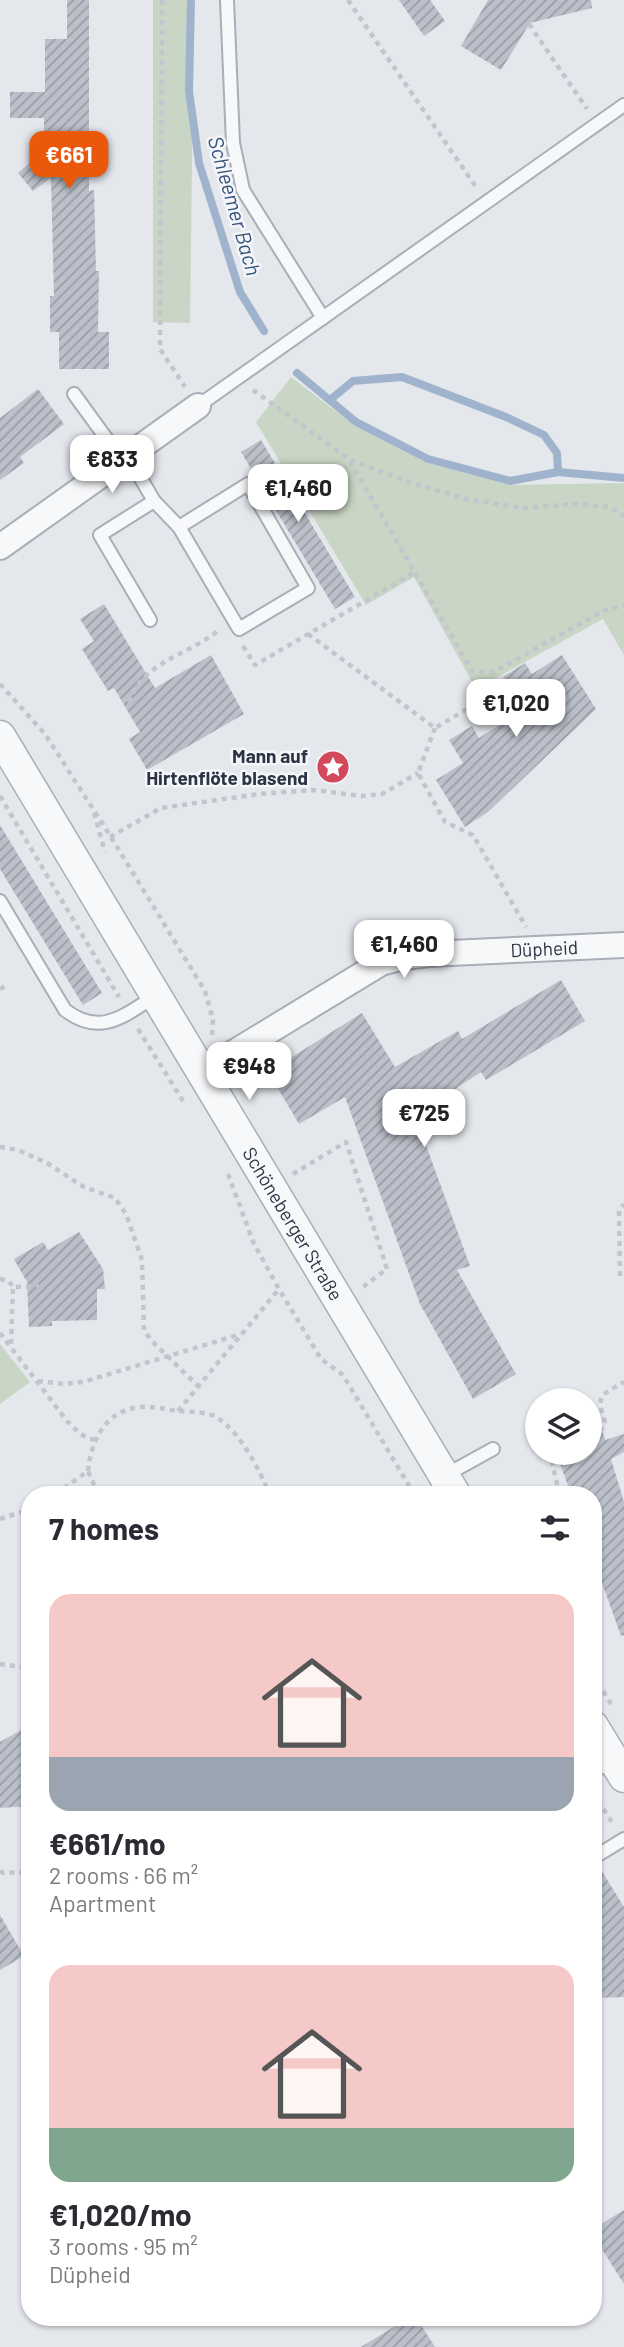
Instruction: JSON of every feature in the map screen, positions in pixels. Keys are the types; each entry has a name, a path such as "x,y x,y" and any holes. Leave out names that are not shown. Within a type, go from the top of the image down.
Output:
{"street":[{"path":"0,547 198,407"},
{"name":"Schöneberger Straße","path":"0,736 449,1485"},
{"name":"Düpheid","path":"202,1072 381,963 429,954 624,945"},
{"path":"602,1716 610,1770"}],"lane":[{"path":"227,0 233,143 243,190 323,318"},
{"path":"198,407 624,105"},
{"path":"74,394 125,458 154,501 179,527 239,629 308,587 248,484 179,527"},
{"path":"150,620 100,535 154,501"},
{"path":"0,901 65,1010 85,1022 102,1023 118,1019 156,996"},
{"path":"449,1485 493,1448"},
{"path":"602,1853 623,1840"}],"path":[{"path":"162,0 160,349 198,407"},
{"path":"348,0 487,202"},
{"path":"529,24 597,124"},
{"path":"241,376 256,393 350,460 466,499 523,508 577,504 610,507 624,516"},
{"path":"350,460 472,671 494,672 603,611 624,605"},
{"path":"308,634 435,728"},
{"path":"111,837 161,808 259,794 314,790 362,796 382,794 418,773 435,728 481,701 494,672"},
{"path":"0,684 45,734 205,990 213,1020 212,1036"},
{"path":"418,773 445,822 472,835 540,950"},
{"path":"0,796 185,1103"},
{"path":"0,989 7,985"},
{"path":"271,1188 346,1142 387,1269 363,1287"},
{"path":"0,1147 27,1154 47,1163 84,1187 115,1198 126,1214 142,1260 144,1330 150,1340 199,1387"},
{"path":"226,1170 254,1244 279,1289 321,1359 343,1375 409,1486"},
{"path":"620,1276 619,1211 624,1204"},
{"path":"0,1279 9,1281 12,1287 11,1345"},
{"path":"12,1287 39,1286"},
{"path":"178,1411 279,1289"},
{"path":"0,1333 67,1421 80,1434 94,1440"},
{"path":"38,1381 64,1384 83,1382 241,1334"},
{"path":"602,1395 624,1382"},
{"path":"95,1486 88,1471 94,1440 109,1420 126,1409 143,1406 218,1417 241,1443 265,1486"},
{"path":"553,1465 556,1486"},
{"path":"67,1486 88,1471"},
{"path":"0,1518 21,1512"},
{"path":"0,1664 21,1667"},
{"path":"602,1806 623,1840"},
{"path":"0,1871 21,1872"}],"green space":[{"path":"153,0 194,0 190,323 153,322"},
{"path":"291,377 355,426 427,463 510,485 624,483 624,655 603,619 476,689 414,577 366,605 256,422"},
{"path":"0,1344 30,1382 0,1404"}],"building":[{"path":"67,0 89,0 89,191 94,190 96,271 99,271 98,332 109,332 109,369 59,369 59,332 50,332 50,296 54,296 51,178 33,191 18,173 44,151 44,118 10,118 10,92 45,92 45,39 67,39"},
{"path":"399,0 430,0 445,21 424,36"},
{"path":"488,0 591,0 592,8 530,23 501,70 461,46"},
{"path":"38,389 64,424 20,457 24,463 0,480 0,418"},
{"path":"261,440 355,597 335,609 241,452"},
{"path":"104,604 155,688 211,655 244,714 147,770 129,739 140,732 114,688 108,691 82,649 94,641 80,619"},
{"path":"562,655 596,709 488,812 465,827 436,780 463,763 449,740 472,726 479,738 524,709 503,677 525,663 532,674"},
{"path":"0,825 102,993 83,1005 0,869"},
{"path":"561,980 585,1021 486,1080 481,1072 415,1115 470,1266 457,1270 516,1374 473,1399 420,1304 345,1097 299,1124 268,1072 362,1013 395,1067 458,1031 462,1039"},
{"path":"79,1232 103,1269 105,1289 97,1289 97,1320 52,1321 52,1326 29,1327 27,1282 14,1259 43,1242 48,1250"},
{"path":"602,1430 605,1440 624,1434 624,1452 611,1459 624,1502 624,1635 621,1636 602,1583 602,1486 568,1486 561,1465 602,1465"},
{"path":"21,1730 21,1807 0,1808 0,1742"},
{"path":"602,1871 624,1907 624,1997 602,1998"},
{"path":"0,1915 21,1951 21,1958 0,1970"},
{"path":"624,2210 624,2284 602,2249 602,2223"},
{"path":"395,2326 422,2326 435,2347 361,2347"}],"waterway":[{"name":"Schleemer Bach","path":"191,0 189,91 199,163 240,292 264,331"},
{"name":"Schleemer Bach","path":"297,373 356,422 428,459 510,481 558,472 624,478"},
{"path":"330,400 353,381 402,377 506,417 544,435 557,453 558,472"}],"place":[{"name":"Mann auf Hirtenflöte blasend","path":"333,767"}]}
